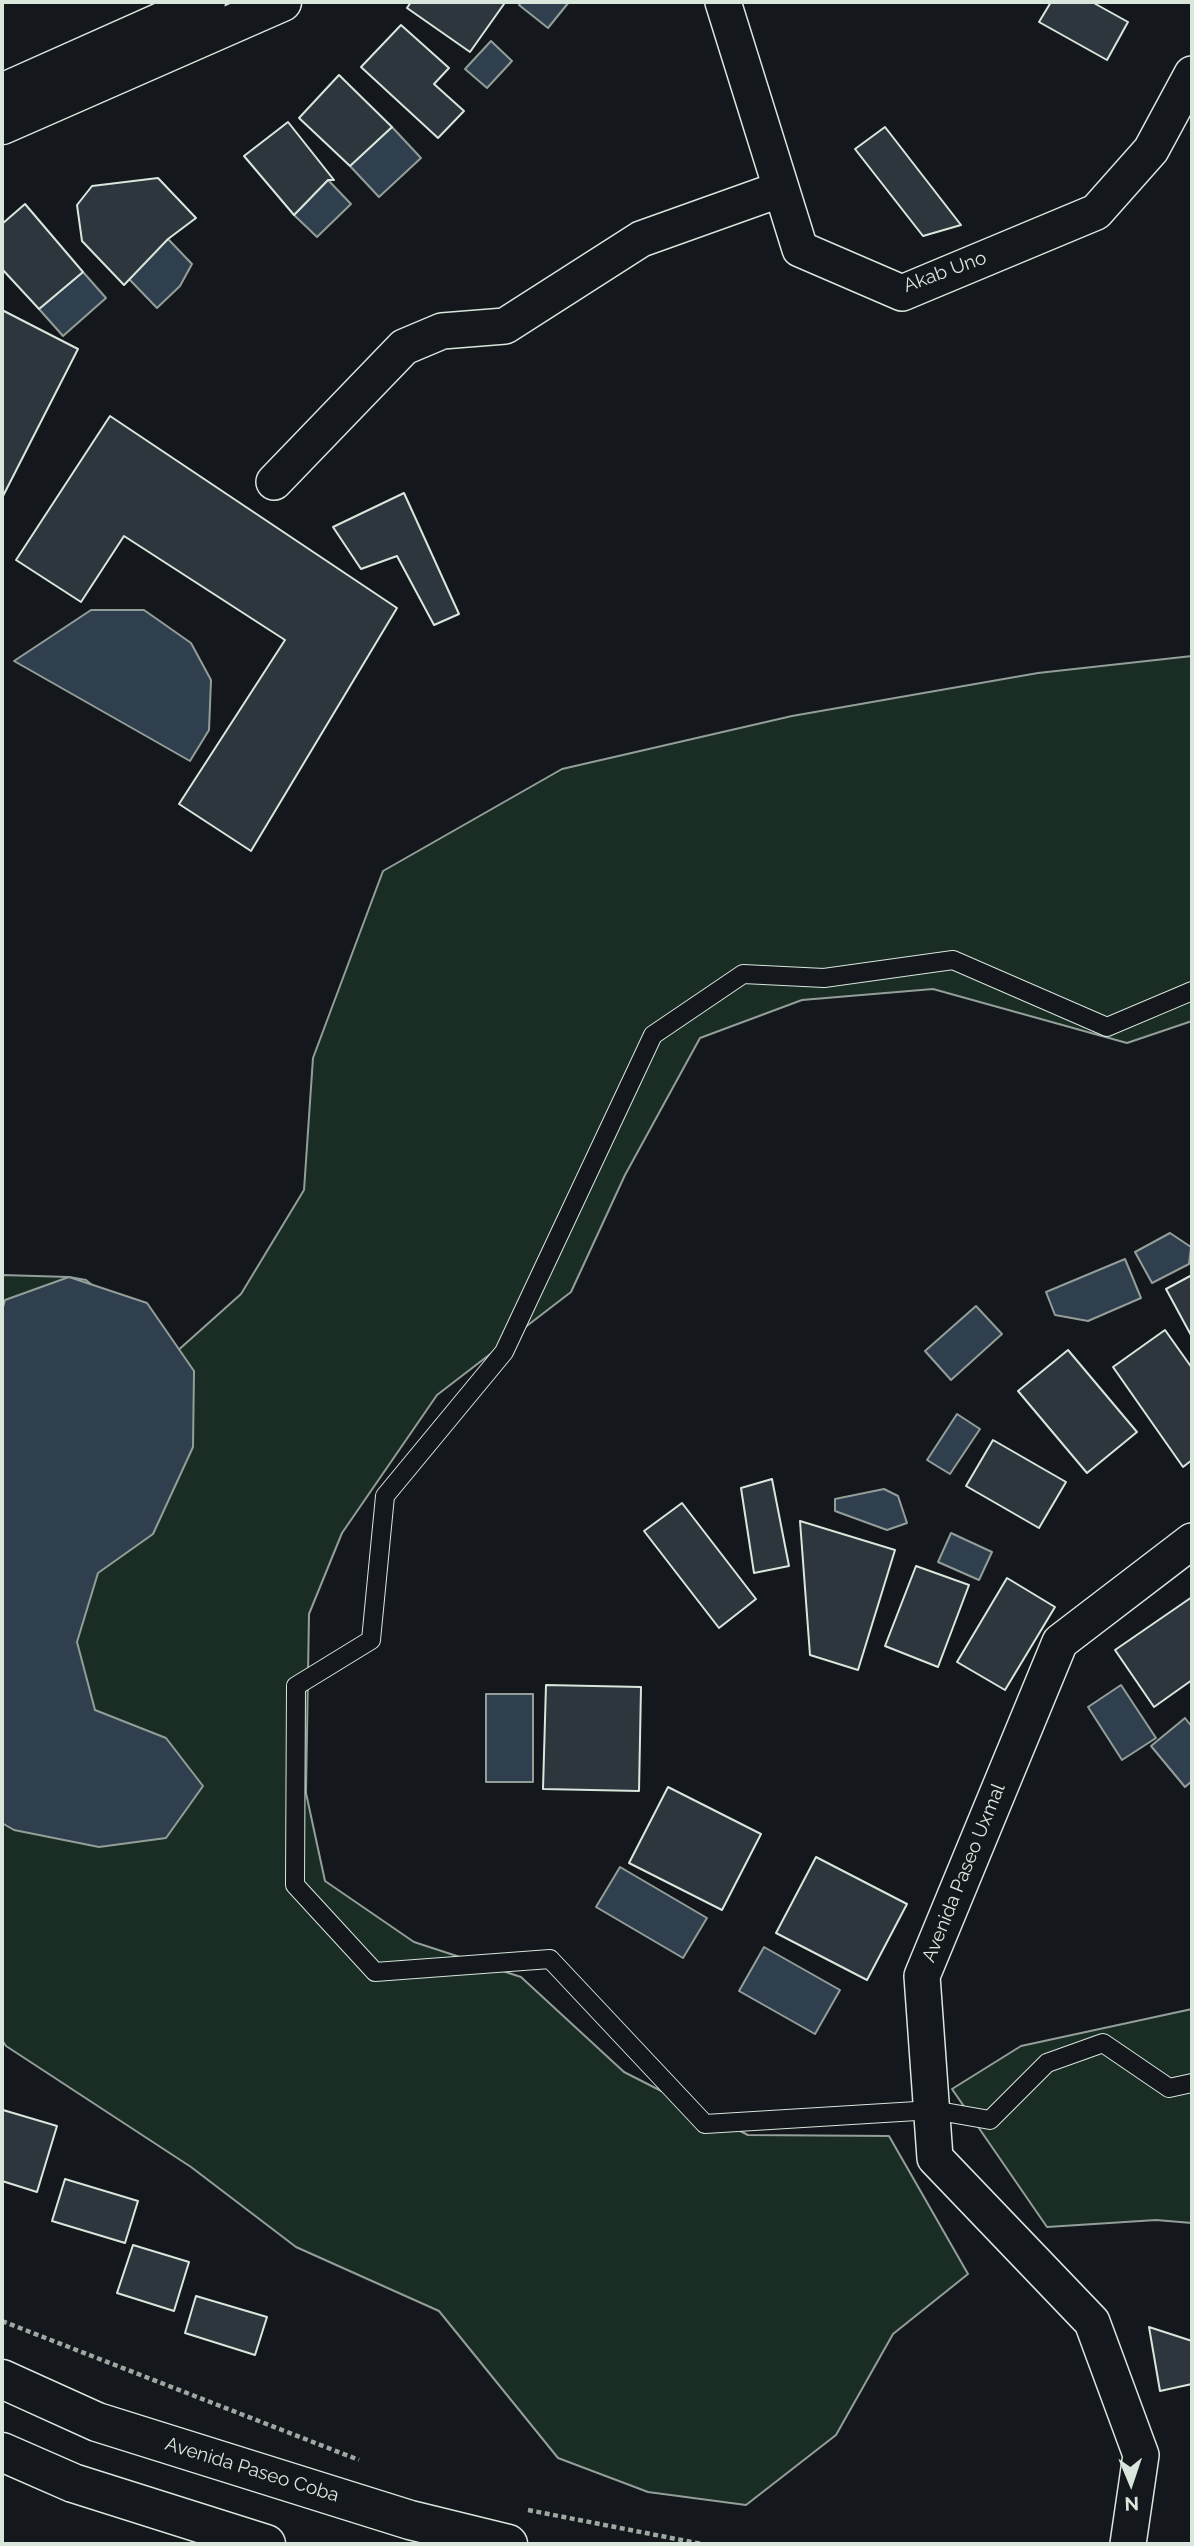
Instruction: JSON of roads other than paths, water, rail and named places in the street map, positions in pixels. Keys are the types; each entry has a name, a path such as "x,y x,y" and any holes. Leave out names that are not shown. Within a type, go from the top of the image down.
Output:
{"main road":[{"path":"2,93 206,2"},
{"path":"2,125 282,2"},
{"name":"Avenida Paseo Coba","path":"2,2379 97,2422 410,2520 508,2544"},
{"path":"2,2452 73,2483 266,2544"}],"street":[{"name":"Akab Uno","path":"723,2 800,248 902,293 1096,212 1151,150 1192,74"},
{"path":"274,482 404,347 442,331 505,326 641,239 781,189"},
{"name":"Avenida Paseo Uxmal","path":"1128,2544 1141,2455 1092,2322 935,2158 922,1976 1059,1642 1192,1541"}],"lane":[{"path":"1192,991 1107,1027 953,960 824,978 743,974 653,1035 504,1352 385,1496 371,1640 296,1686 295,1885 375,1972 551,1959 705,2124 933,2110 990,2120 1047,2063 1103,2043 1169,2088 1192,2083"}],"water":[{"path":"521,2 569,2 548,28 519,5"},
{"path":"491,41 512,61 487,88 465,69"},
{"path":"392,127 421,158 379,197 350,166"},
{"path":"328,180 351,204 317,237 294,215"},
{"path":"168,239 192,264 180,286 157,308 128,278"},
{"path":"83,272 106,298 63,336 39,309"},
{"path":"91,610 144,610 191,643 211,680 209,730 190,761 14,661"},
{"path":"1170,1233 1191,1247 1189,1264 1152,1283 1135,1252"},
{"path":"1125,1259 1141,1298 1088,1321 1055,1315 1046,1292"},
{"path":"69,1277 147,1303 194,1371 193,1447 153,1534 98,1573 77,1642 95,1710 166,1738 203,1786 166,1838 99,1847 14,1830 2,1823 2,1311 5,1300"},
{"path":"976,1306 1002,1334 951,1380 925,1351"},
{"path":"957,1414 980,1429 950,1474 927,1460"},
{"path":"884,1489 898,1496 907,1523 887,1530 835,1511 835,1499"},
{"path":"951,1533 992,1552 979,1580 938,1562"},
{"path":"1121,1685 1156,1738 1122,1760 1088,1707"},
{"path":"486,1694 533,1694 533,1782 486,1782"},
{"path":"1185,1718 1192,1727 1192,1781 1185,1787 1151,1746"},
{"path":"620,1867 707,1918 683,1958 596,1907"},
{"path":"764,1947 840,1990 815,2034 739,1991"}]}
